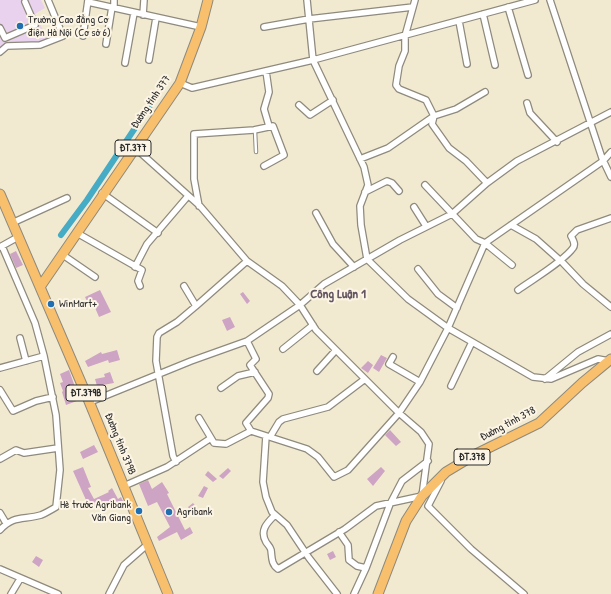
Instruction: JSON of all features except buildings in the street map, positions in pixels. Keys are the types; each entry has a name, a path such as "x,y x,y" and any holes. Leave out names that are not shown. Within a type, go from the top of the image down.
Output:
{"main road":[{"name":"Đường tỉnh 377","path":"40,286 63,255 102,193 180,83 201,27 208,0"},
{"name":"Đường tỉnh 379B","path":"0,194 90,402 168,594"},
{"name":"Đường tỉnh 378","path":"378,594 406,521 422,496 446,472 476,454 539,423 582,383 610,360"}],"street":[{"path":"0,52 7,46 40,45 63,36 48,0"},
{"path":"106,44 114,0"},
{"path":"144,0 144,15"},
{"path":"307,0 313,60 364,167 368,185 360,206 361,225 368,259 408,299 448,328 533,377 551,379 598,359 610,360"},
{"path":"415,0 405,36 405,51 399,66 396,85 399,89 426,100 434,116 432,124 450,148 466,161 486,183"},
{"path":"180,83 192,88 266,71 405,36 535,0"},
{"path":"550,0 571,68 603,161 611,177"},
{"path":"83,36 88,1 134,13 201,27"},
{"path":"0,28 5,38 35,25 25,2"},
{"path":"264,27 309,19 413,7"},
{"path":"508,8 528,75"},
{"path":"125,63 134,13"},
{"path":"483,14 495,65"},
{"path":"149,60 156,18"},
{"path":"459,21 467,64"},
{"path":"266,71 269,92 264,109 269,126"},
{"path":"360,159 388,148 434,116 456,109 485,92"},
{"path":"299,105 310,115 333,100"},
{"path":"527,103 530,114 557,142"},
{"path":"90,402 158,374 247,341 300,305 324,284 426,226 452,214 486,183 517,161 557,142 611,112"},
{"path":"200,206 194,179 194,134 254,130 269,126 274,128 284,154 283,156 264,166"},
{"path":"134,147 200,206 247,261 282,286 300,305 313,325 336,350 399,413 421,432 429,444 422,496 376,506 339,532 280,569 276,568 271,556 270,548 265,541 263,533 266,525 276,515"},
{"path":"247,341 256,359 250,365 269,394 268,398 246,423 251,431 307,449 318,457 334,477 348,470 399,413 420,382 448,328 485,243 603,161 611,152"},
{"path":"365,192 387,181 392,183 399,191"},
{"path":"425,185 476,239 485,243 512,265"},
{"path":"102,193 158,233"},
{"path":"135,267 147,244 158,233 188,196"},
{"path":"12,223 67,198"},
{"path":"414,207 426,226"},
{"path":"316,213 333,244 354,267"},
{"path":"518,290 560,260 573,248 574,243 571,236 577,230 611,218"},
{"path":"512,225 536,239 560,260 583,284 611,307"},
{"path":"77,233 143,272 138,281 140,286"},
{"path":"0,530 6,523 41,515 56,507 60,470 56,415 44,356 35,323 1,247 18,237"},
{"path":"63,255 95,277"},
{"path":"176,462 173,456 155,356 158,334 177,322 247,261"},
{"path":"418,269 438,294 457,308"},
{"path":"184,286 196,306"},
{"path":"283,349 313,325"},
{"path":"545,379 578,352 611,334"},
{"path":"20,338 26,361"},
{"path":"452,386 472,342"},
{"path":"318,371 336,350"},
{"path":"0,368 44,356"},
{"path":"393,357 389,364 420,382"},
{"path":"221,388 238,376 255,372"},
{"path":"337,594 286,525 272,512 266,497 263,482 268,437 283,419 328,407 365,379"},
{"path":"0,390 13,411 36,401 53,397"},
{"path":"199,418 214,443 226,444 251,431"},
{"path":"124,486 176,462 211,438"},
{"path":"0,459 16,450 24,453 58,448"},
{"path":"354,594 366,568 390,504 402,481 428,460"},
{"path":"446,472 428,506 471,549 524,594"},
{"path":"0,513 6,523"},
{"path":"339,532 348,545 349,560 357,566 366,568"},
{"path":"109,594 124,565 148,544"},
{"path":"0,570 58,594"},
{"path":"11,594 20,579"},
{"path":"358,586 358,594"}],"lane":[{"path":"254,130 256,152"}],"shaded area":[{"name":"Trường Cao đẳng Cơ điện Hà Nội (Cơ sở 6)","path":"0,0 41,0 45,8 35,14 47,38 38,43 7,44 0,48"}],"waterway":[{"path":"61,235 87,200 157,95"}],"place":[{"name":"Trường Cao đẳng Cơ điện Hà Nội (Cơ sở 6)","path":"20,26"},
{"name":"WinMart+","path":"51,304"},
{"name":"Hè trước Agribank Văn Giang","path":"139,511"},
{"name":"Agribank","path":"169,512"}],"district":[{"name":"Công Luận 1","path":"338,295"}]}
